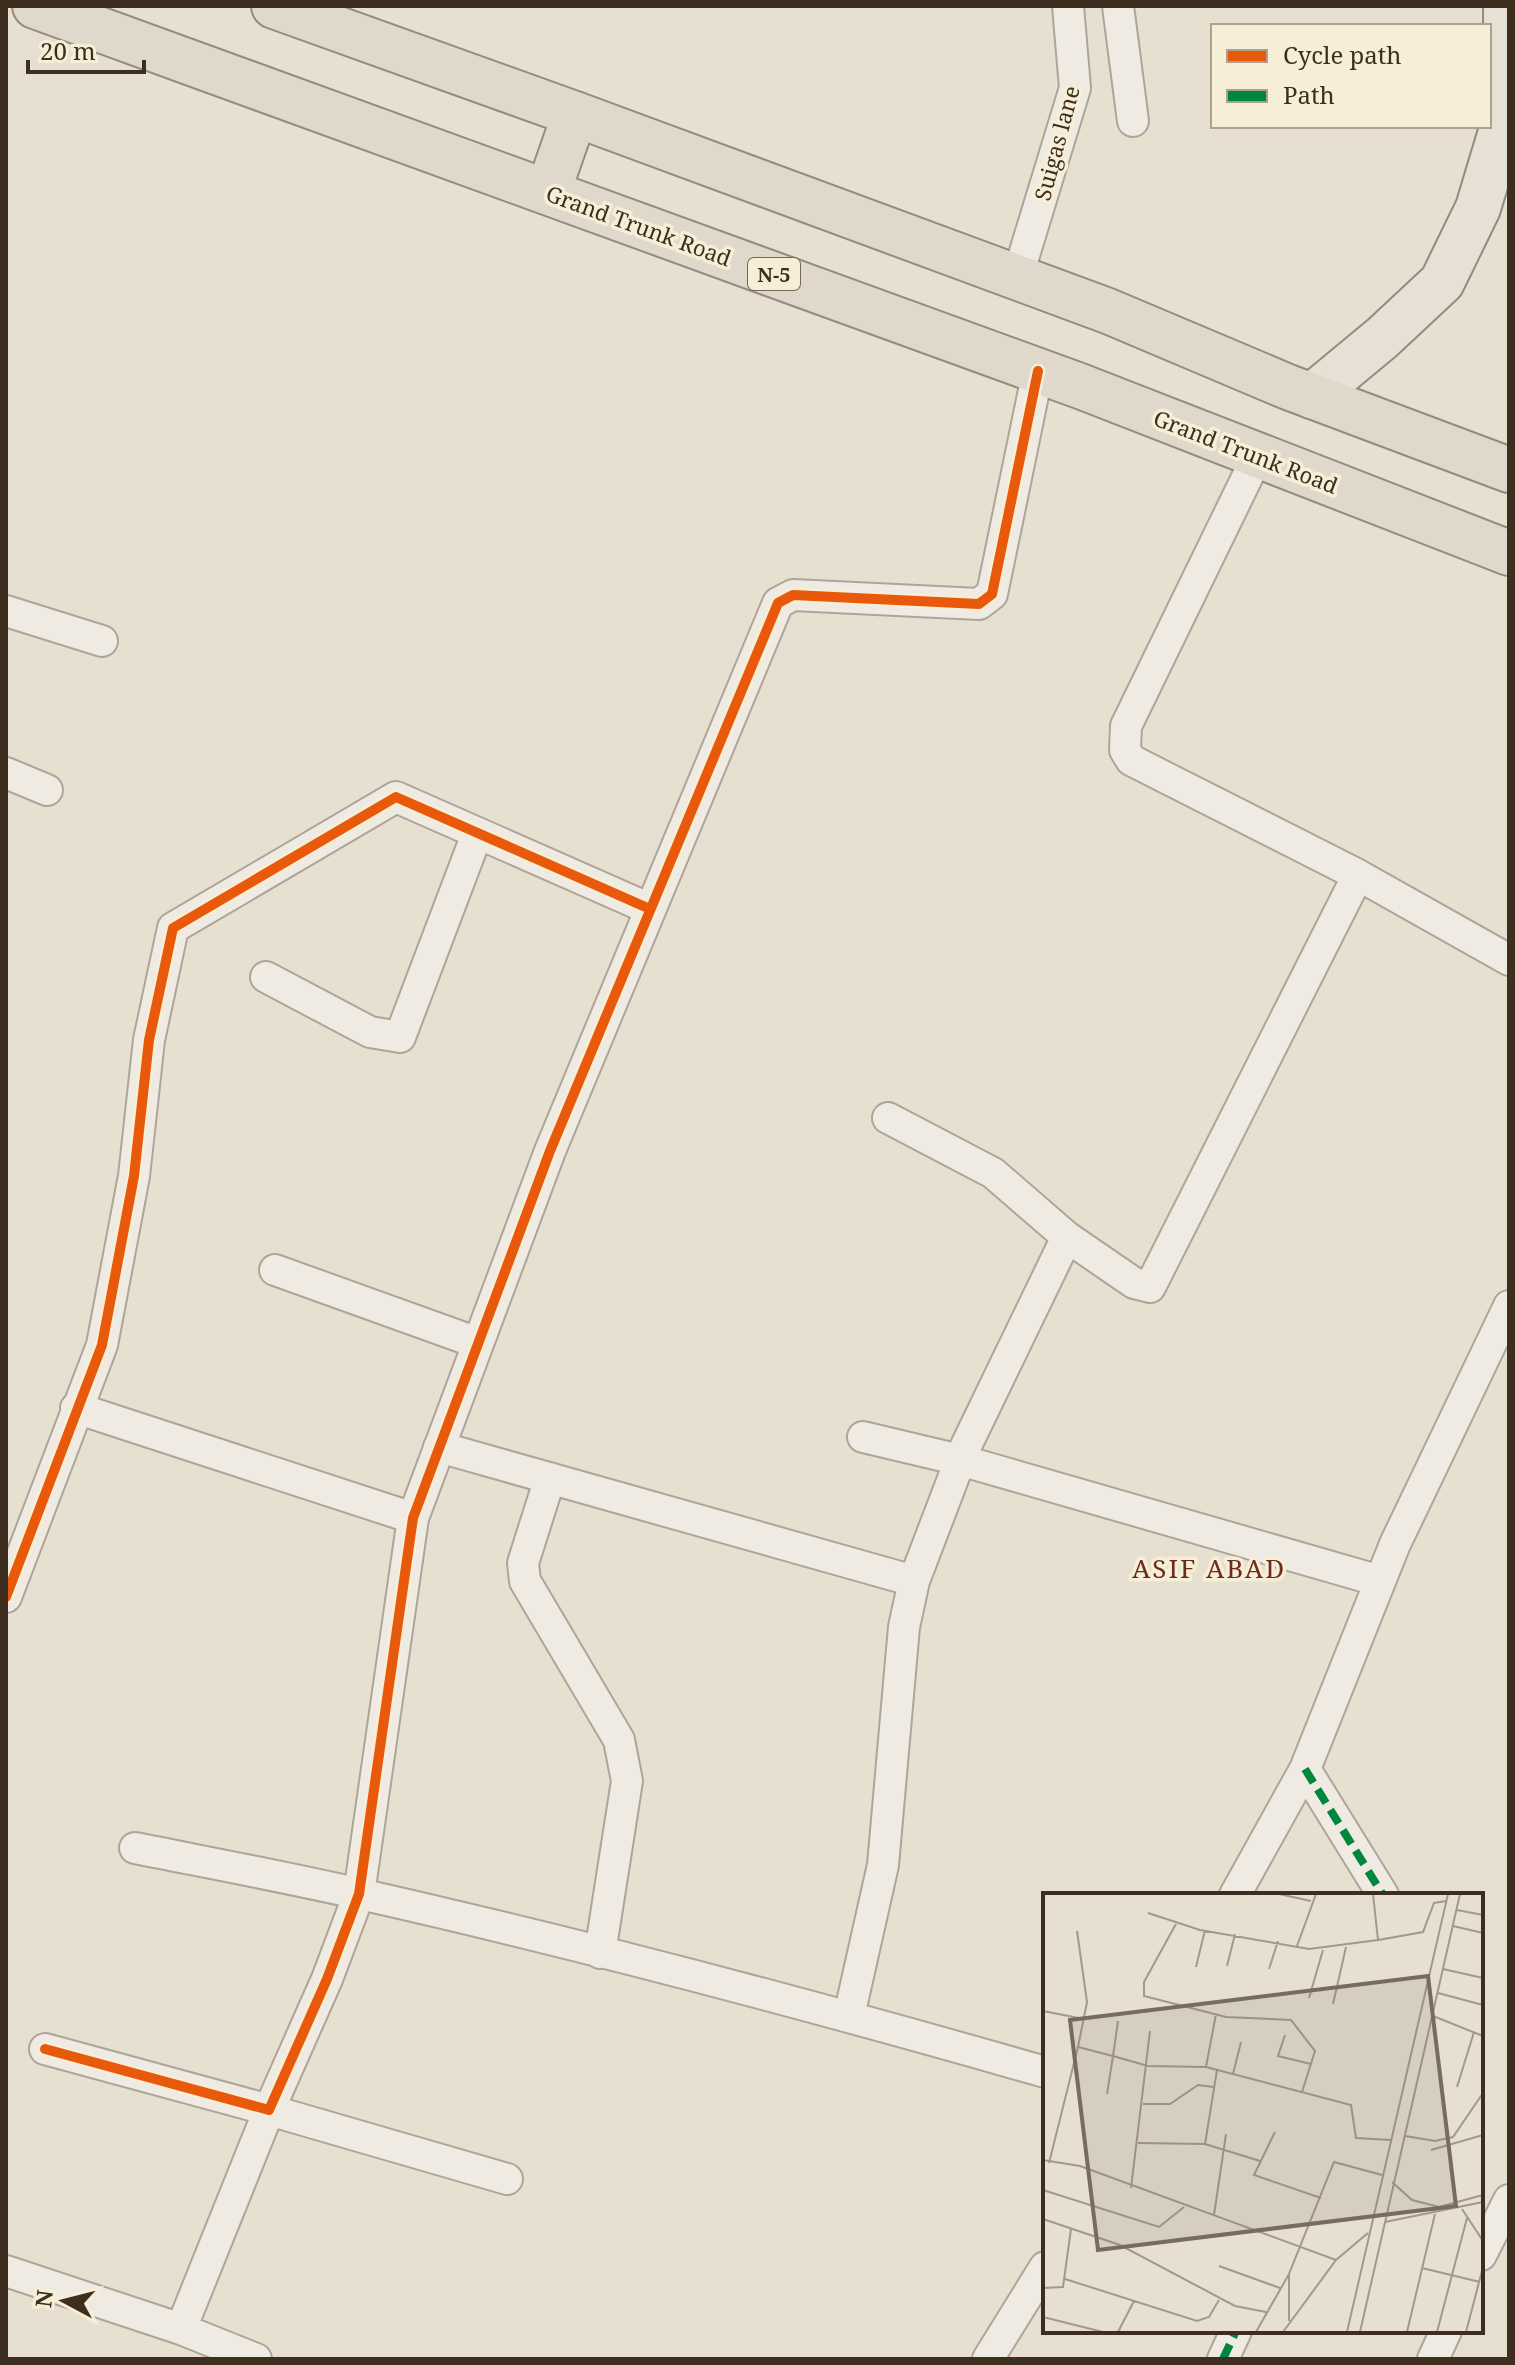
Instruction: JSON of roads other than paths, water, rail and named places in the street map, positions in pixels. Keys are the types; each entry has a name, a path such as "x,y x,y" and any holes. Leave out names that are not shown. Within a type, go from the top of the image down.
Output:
{"highway":[{"name":"Grand Trunk Road","path":"35,6 1038,371 1509,553"},
{"path":"274,6 1108,311 1312,396 1509,470"},
{"path":"548,192 575,114"}],"main road":[{"path":"1312,396 1382,338 1442,282 1478,208 1506,115 1506,6"}],"street":[{"name":"Suigas lane","path":"1017,278 1075,88 1068,6"},
{"path":"1118,6 1133,121"},
{"path":"181,2329 269,2110 327,1979 359,1894 413,1518 550,1151 778,603 793,595 979,604 992,594 1038,371"},
{"path":"1258,455 1126,726 1125,750 1131,760 1358,875 1509,960"},
{"path":"6,611 102,641"},
{"path":"6,773 47,790"},
{"path":"6,1597 102,1345 134,1176 149,1040 173,928 396,797 650,909"},
{"path":"266,977 370,1032 400,1037 477,834"},
{"path":"888,1118 993,1173 1067,1237 1134,1283 1150,1287 1358,875"},
{"path":"849,2016 883,1865 904,1627 914,1581 960,1460 1067,1237"},
{"path":"275,1270 478,1343"},
{"path":"1236,1893 1305,1769 1380,1581 1448,1428 1509,1306"},
{"path":"76,1408 413,1518"},
{"path":"863,1437 960,1460 1380,1581"},
{"path":"439,1447 914,1581"},
{"path":"550,1478 523,1563 525,1581 619,1740 627,1781 600,1953"},
{"path":"1305,1769 1382,1893"},
{"path":"135,1848 359,1894 600,1953 849,2016 1043,2071"},
{"path":"45,2049 507,2179"},
{"path":"1483,2251 1509,2200"},
{"path":"988,2359 1043,2270"},
{"path":"6,2271 181,2329 256,2359"},
{"path":"1223,2359 1235,2333"},
{"path":"1433,2359 1445,2333"}],"district":[{"name":"ASIF ABAD","path":"1209,1568"}]}
